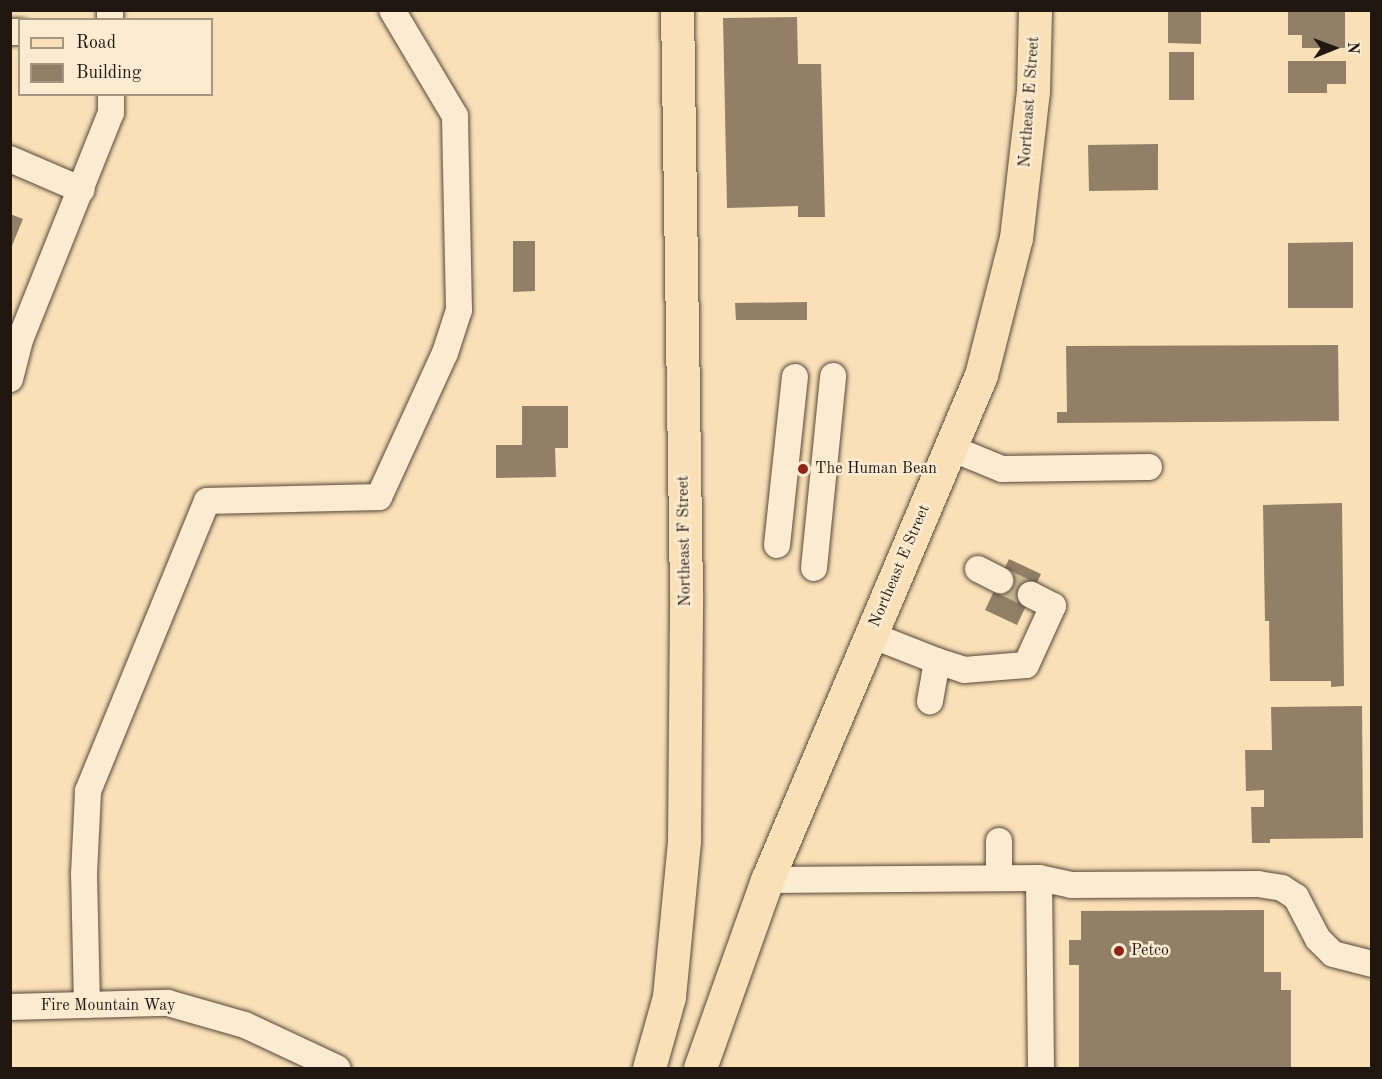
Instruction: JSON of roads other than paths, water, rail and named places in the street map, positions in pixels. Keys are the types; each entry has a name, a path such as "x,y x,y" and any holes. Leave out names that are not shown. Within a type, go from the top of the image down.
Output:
{"main road":[{"name":"Northeast F Street","path":"650,1068 669,997 684,840 686,593 677,10"},
{"name":"Northeast E Street","path":"700,1068 767,880 981,375 1016,238 1034,92 1035,10"}],"street":[{"path":"87,1005 84,874 88,791 207,501 379,497 445,353 459,310 455,116 392,10"},
{"path":"10,379 20,340 111,113 111,96"},
{"path":"10,159 82,190"},
{"path":"813,568 833,376"},
{"path":"777,545 795,377"},
{"path":"951,448 1002,469 1149,467"},
{"path":"871,635 964,670 1026,665 1053,606 1031,595"},
{"path":"930,701 937,661"},
{"path":"999,841 999,878"},
{"path":"767,880 1039,878 1071,885 1258,884 1282,888 1296,897 1318,939 1334,954 1371,964"},
{"path":"1039,878 1041,1068"},
{"name":"Fire Mountain Way","path":"10,1007 168,1003 206,1011 337,1068"}],"tunnel":[{"path":"1000,580 1031,595"}],"place":[{"name":"The Human Bean","path":"803,469"},
{"name":"Petco","path":"1119,951"}]}
